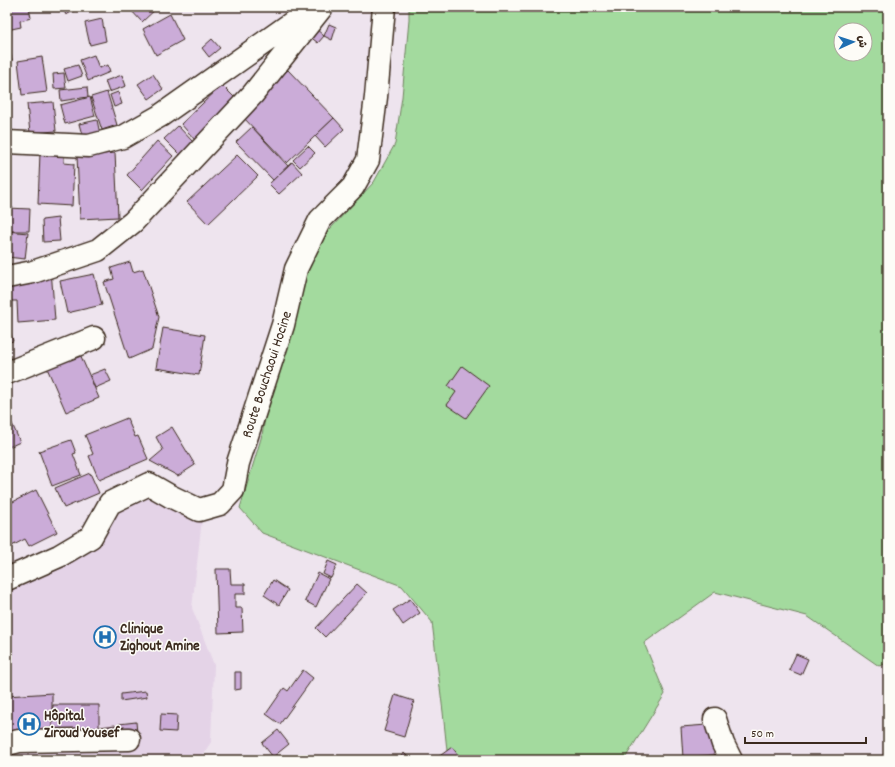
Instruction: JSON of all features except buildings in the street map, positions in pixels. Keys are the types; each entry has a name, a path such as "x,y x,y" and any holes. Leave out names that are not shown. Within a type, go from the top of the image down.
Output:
{"street":[{"path":"7,142 89,146 123,137 160,116 314,7"},
{"path":"7,277 33,272 98,250 133,222 253,94 322,7"},
{"name":"Route Bouchaoui Hocine","path":"7,579 59,556 91,537 110,503 149,484 200,510 220,504 233,490 238,463 283,325 296,269 320,220 353,187 368,160 376,97 384,7"},
{"path":"7,373 94,338"},
{"path":"715,719 723,744 731,760"},
{"path":"7,744 19,741 129,739"}],"shaded area":[{"name":"Clinique Zighout Amine","path":"141,496 202,519 192,608 214,665 211,742 199,760 7,760 7,592 72,562 95,542 118,510"}],"green space":[{"path":"409,7 888,7 888,663 879,666 807,616 715,592 644,643 665,694 624,760 448,760 432,622 402,586 262,533 240,508 262,435 276,360 301,260 374,182 395,144 402,97"}],"place":[{"name":"Clinique Zighout Amine","path":"105,637"},
{"name":"Hôpital Ziroud Yousef","path":"29,724"}]}
